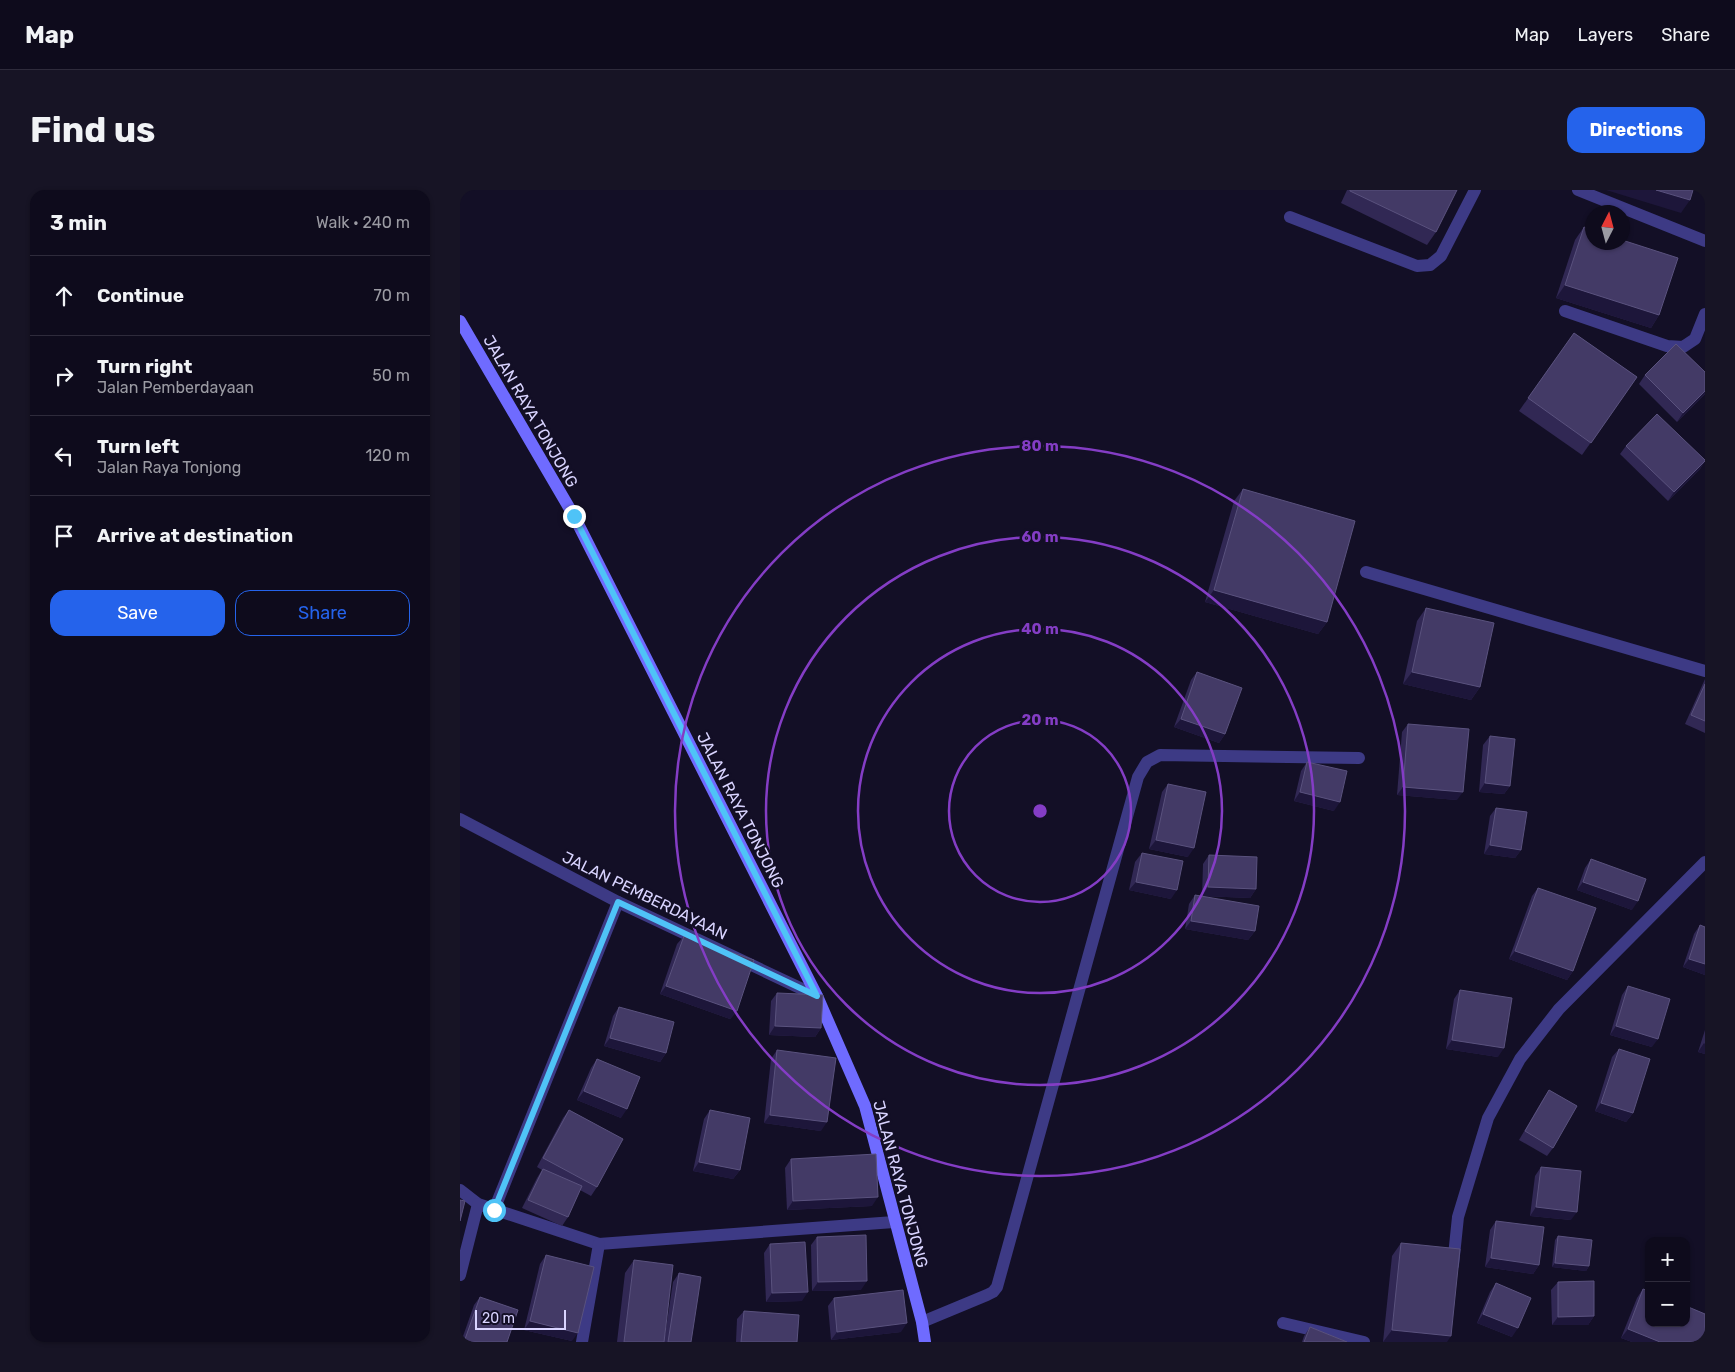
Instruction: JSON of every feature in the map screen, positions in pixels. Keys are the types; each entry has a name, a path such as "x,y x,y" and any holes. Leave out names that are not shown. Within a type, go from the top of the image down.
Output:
{"main road":[{"name":"JALAN RAYA TONJONG","path":"460,321 574,516 817,996 865,1106 894,1222 922,1322 925,1342"}],"street":[{"path":"1290,217 1417,266 1430,266 1441,256 1475,190"},
{"path":"1578,190 1705,241"},
{"path":"1565,310 1667,346 1683,347 1695,339 1705,314"},
{"path":"1366,572 1705,672"},
{"path":"922,1322 988,1295 997,1287 1138,777 1147,762 1160,755 1359,758"},
{"name":"JALAN PEMBERDAYAAN","path":"460,819 618,902 817,996"},
{"path":"1452,1274 1458,1217 1470,1174 1488,1118 1520,1059 1559,1009 1705,862"},
{"path":"494,1210 618,902"},
{"path":"460,1190 478,1204 599,1244 894,1222"},
{"path":"460,1275 478,1204"},
{"path":"582,1342 599,1244"},
{"path":"1283,1323 1364,1342"}],"building":[{"path":"1350,190 1457,190 1436,232"},
{"path":"1656,190 1693,190 1690,200"},
{"path":"1584,227 1585,250 1630,250 1630,243 1678,258 1659,315 1565,285"},
{"path":"1574,333 1637,377 1591,443 1528,398"},
{"path":"1676,344 1705,372 1705,391 1683,413 1645,375"},
{"path":"1657,414 1705,460 1674,492 1626,446"},
{"path":"1243,489 1355,521 1327,622 1214,590"},
{"path":"1426,608 1494,623 1480,687 1412,672"},
{"path":"1197,672 1242,688 1225,734 1181,719"},
{"path":"1705,684 1705,721 1691,715"},
{"path":"1408,724 1469,729 1463,792 1403,787"},
{"path":"1490,736 1515,739 1510,786 1485,783"},
{"path":"1307,762 1347,771 1340,802 1300,792"},
{"path":"1168,784 1206,792 1194,848 1156,840"},
{"path":"1496,808 1527,812 1521,850 1490,845"},
{"path":"1142,853 1183,861 1177,890 1136,882"},
{"path":"1209,855 1257,857 1256,889 1208,887"},
{"path":"1591,859 1646,879 1638,901 1583,882"},
{"path":"1538,888 1596,908 1573,971 1515,951"},
{"path":"1195,895 1259,906 1255,931 1191,921"},
{"path":"1700,925 1705,927 1705,964 1689,959"},
{"path":"684,936 754,960 737,1011 666,986"},
{"path":"1628,986 1670,999 1658,1039 1616,1026"},
{"path":"1460,990 1512,998 1504,1048 1452,1040"},
{"path":"777,993 823,995 821,1028 775,1026"},
{"path":"619,1007 674,1022 666,1053 610,1038"},
{"path":"1619,1049 1650,1059 1633,1113 1601,1103"},
{"path":"777,1050 836,1058 827,1122 770,1115"},
{"path":"597,1059 640,1077 627,1109 584,1091"},
{"path":"1549,1090 1577,1106 1553,1148 1525,1131"},
{"path":"569,1110 623,1139 597,1187 543,1158"},
{"path":"710,1110 750,1118 740,1170 699,1162"},
{"path":"876,1154 878,1197 793,1201 791,1159"},
{"path":"1541,1167 1581,1171 1577,1212 1536,1207"},
{"path":"543,1169 582,1186 568,1217 528,1200"},
{"path":"460,1200 465,1201 460,1221"},
{"path":"1496,1221 1544,1227 1539,1265 1491,1258"},
{"path":"866,1235 867,1281 818,1282 817,1237"},
{"path":"1558,1236 1592,1240 1589,1266 1555,1263"},
{"path":"805,1242 808,1292 772,1293 770,1244"},
{"path":"1401,1243 1460,1249 1451,1336 1392,1330"},
{"path":"546,1255 594,1267 578,1333 530,1321"},
{"path":"634,1260 673,1265 664,1342 624,1342"},
{"path":"679,1273 701,1277 691,1342 668,1342"},
{"path":"1594,1281 1594,1316 1558,1317 1558,1282"},
{"path":"1496,1283 1531,1298 1518,1328 1483,1314"},
{"path":"1643,1289 1645,1290 1645,1327 1690,1327 1690,1308 1705,1314 1705,1333 1701,1342 1660,1342 1628,1329"},
{"path":"903,1290 907,1323 837,1332 834,1298"},
{"path":"480,1297 518,1310 507,1342 464,1342"},
{"path":"744,1311 799,1315 797,1342 741,1342"},
{"path":"1310,1327 1347,1342 1304,1342"}],"route":[{"path":"494,1210 618,902 817,996 574,516"}]}
